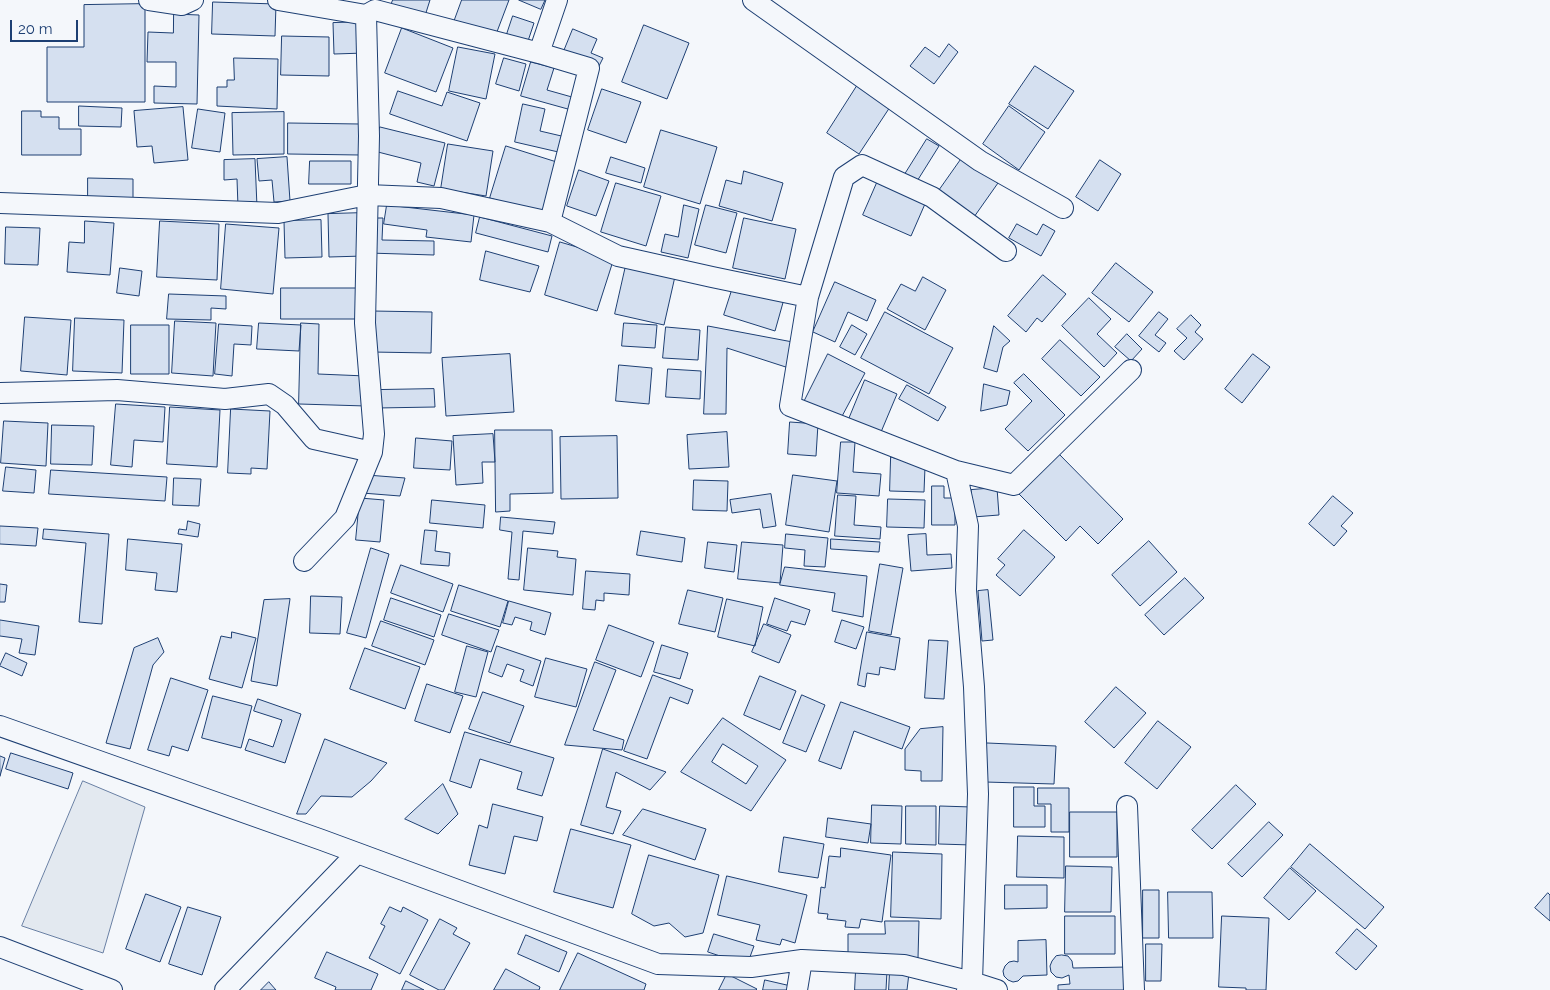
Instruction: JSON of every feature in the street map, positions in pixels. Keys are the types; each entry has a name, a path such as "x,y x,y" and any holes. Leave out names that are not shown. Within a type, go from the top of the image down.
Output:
{"street":[{"path":"149,0 182,5 193,0"},
{"path":"278,0 366,14 375,10 539,52 589,68 550,222"},
{"path":"539,52 557,0"},
{"path":"753,0 980,161 1063,208"},
{"path":"304,561 345,518 372,452 374,434 365,323 369,136 366,14"},
{"path":"1006,251 932,197 862,165 844,177 808,297 790,406 956,471 1014,485 1131,370"},
{"path":"0,203 278,213 367,194 441,198 550,222 618,256 808,297"},
{"path":"0,392 117,390 225,399 269,394 285,405 314,438 372,452"},
{"path":"956,471 968,526 966,590 974,687 978,794 970,986"},
{"path":"0,726 357,853 658,964 751,967 802,960 904,965 970,986 997,990"},
{"path":"1127,806 1134,990"},
{"path":"225,990 357,853"},
{"path":"0,947 112,990"},
{"path":"797,990 802,960"}],"shaded area":[{"path":"83,781 145,807 103,953 22,926"}],"building":[{"path":"393,0 430,0 424,19 390,8"},
{"path":"462,0 509,0 495,37 454,22"},
{"path":"519,0 545,0 541,9"},
{"path":"213,2 276,4 275,36 212,34"},
{"path":"145,4 145,102 47,102 47,47 84,47 84,5"},
{"path":"174,14 199,15 197,104 154,103 154,86 176,87 176,62 147,62 148,32 173,33"},
{"path":"513,16 534,23 528,41 507,34"},
{"path":"364,22 365,53 334,54 333,23"},
{"path":"644,25 689,43 667,99 622,82"},
{"path":"402,28 453,48 436,92 385,73"},
{"path":"573,29 597,39 591,53 603,58 597,70 562,56"},
{"path":"282,36 329,37 329,76 281,75"},
{"path":"949,44 958,52 934,84 910,66 925,47 939,57"},
{"path":"458,47 495,54 486,99 449,91"},
{"path":"234,58 278,59 277,109 217,106 217,87 227,87 227,80 234,80"},
{"path":"504,58 526,64 519,91 496,84"},
{"path":"531,62 554,68 547,90 579,99 575,111 521,96"},
{"path":"1035,66 1074,91 1048,129 1009,104"},
{"path":"857,86 890,107 859,154 827,133"},
{"path":"602,89 641,102 626,143 588,130"},
{"path":"398,91 442,106 447,92 480,103 467,141 390,114"},
{"path":"523,104 545,109 540,131 570,138 567,154 515,142"},
{"path":"79,106 122,108 121,127 79,126"},
{"path":"1009,106 1045,132 1019,170 983,144"},
{"path":"183,107 188,160 154,163 152,146 137,147 134,111"},
{"path":"198,109 225,113 220,152 192,148"},
{"path":"22,111 41,111 41,117 59,117 59,129 81,129 81,155 22,155"},
{"path":"284,112 284,154 233,155 232,113"},
{"path":"288,123 360,124 360,155 288,154"},
{"path":"380,127 445,143 434,186 417,182 421,163 374,151"},
{"path":"661,130 717,147 700,204 644,187"},
{"path":"927,139 939,146 914,186 902,179"},
{"path":"448,144 493,151 486,196 441,189"},
{"path":"506,146 563,164 547,216 490,198"},
{"path":"287,157 290,201 274,202 272,180 259,181 257,159"},
{"path":"611,157 645,168 641,183 606,173"},
{"path":"962,158 998,183 974,217 938,192"},
{"path":"255,159 257,207 238,207 237,179 224,180 224,160"},
{"path":"1100,160 1121,174 1098,211 1076,197"},
{"path":"310,161 351,161 351,184 309,184"},
{"path":"579,170 609,181 596,216 567,206"},
{"path":"744,171 783,183 772,221 719,206 726,180 741,184"},
{"path":"880,176 928,197 911,236 863,215"},
{"path":"88,178 133,179 133,202 88,201"},
{"path":"616,183 661,196 646,246 601,232"},
{"path":"387,205 474,215 471,242 426,237 427,230 384,224"},
{"path":"684,205 699,209 688,258 661,252 665,234 678,237"},
{"path":"706,205 737,213 726,253 695,245"},
{"path":"363,213 364,256 329,257 328,214"},
{"path":"480,217 552,236 548,252 476,233"},
{"path":"369,218 383,218 382,240 434,241 434,255 368,253"},
{"path":"744,218 796,229 785,279 733,268"},
{"path":"321,220 322,257 285,258 284,221"},
{"path":"85,221 114,223 110,275 67,272 69,242 84,243"},
{"path":"160,221 219,224 217,280 157,277"},
{"path":"226,224 279,228 273,294 221,289"},
{"path":"1017,224 1037,235 1043,224 1055,231 1041,256 1009,238"},
{"path":"6,227 40,228 38,265 5,264"},
{"path":"560,242 614,258 597,311 545,295"},
{"path":"486,251 539,266 530,292 480,280"},
{"path":"627,261 676,272 664,325 615,314"},
{"path":"1116,263 1153,292 1129,322 1092,293"},
{"path":"120,268 142,271 139,296 117,293"},
{"path":"1043,275 1066,294 1042,322 1037,318 1026,332 1008,316"},
{"path":"923,277 946,290 925,330 887,309 901,284 915,291"},
{"path":"835,282 876,300 867,321 848,312 835,342 813,332"},
{"path":"734,284 784,299 775,331 724,315"},
{"path":"281,288 363,288 363,319 281,319"},
{"path":"169,294 226,296 226,309 211,308 211,320 167,319"},
{"path":"1089,298 1111,319 1097,334 1117,353 1104,367 1062,326"},
{"path":"372,311 432,312 431,353 371,352"},
{"path":"885,312 953,348 929,394 861,358"},
{"path":"1159,312 1168,319 1155,335 1166,343 1159,352 1139,336"},
{"path":"1191,315 1201,325 1195,332 1203,339 1184,360 1174,351 1187,338 1177,329"},
{"path":"25,317 71,320 67,375 21,371"},
{"path":"75,318 124,320 122,373 73,371"},
{"path":"175,321 216,323 213,376 172,373"},
{"path":"259,323 301,325 299,351 257,349"},
{"path":"301,323 319,324 318,374 366,376 366,406 299,404"},
{"path":"624,323 657,325 655,348 622,346"},
{"path":"219,324 252,326 251,345 234,344 232,376 215,374"},
{"path":"131,325 169,325 169,374 131,374"},
{"path":"852,325 867,334 855,355 840,347"},
{"path":"708,326 798,343 795,370 727,348 726,414 704,414"},
{"path":"994,326 1010,341 1003,347 997,372 984,368"},
{"path":"666,327 700,330 698,360 663,358"},
{"path":"1127,334 1142,349 1131,361 1115,347"},
{"path":"1060,340 1100,377 1081,396 1042,359"},
{"path":"510,354 514,412 446,416 442,358"},
{"path":"828,354 865,373 840,420 804,402"},
{"path":"1253,354 1270,367 1242,403 1225,389"},
{"path":"619,365 652,368 649,404 616,401"},
{"path":"668,369 701,371 700,399 666,397"},
{"path":"1024,374 1065,415 1028,451 1005,429 1032,401 1014,383"},
{"path":"865,380 897,394 881,432 849,419"},
{"path":"984,384 1010,391 1007,405 981,411"},
{"path":"907,385 946,407 938,421 899,399"},
{"path":"434,389 435,407 377,408 377,390"},
{"path":"116,404 165,407 163,442 134,440 132,467 111,465"},
{"path":"170,407 220,410 217,467 167,464"},
{"path":"231,409 270,411 267,469 251,468 251,474 228,473"},
{"path":"4,421 48,423 46,466 1,463"},
{"path":"790,422 818,424 816,456 788,454"},
{"path":"52,425 94,426 92,465 51,464"},
{"path":"495,430 552,430 553,493 510,494 510,511 496,512"},
{"path":"727,432 729,467 689,469 687,435"},
{"path":"493,434 495,462 482,462 483,483 456,485 453,436"},
{"path":"617,436 618,498 561,499 560,437"},
{"path":"416,438 452,441 450,470 414,468"},
{"path":"841,442 855,442 853,472 881,474 879,496 837,493"},
{"path":"1058,453 1123,519 1098,544 1080,526 1066,541 1018,493"},
{"path":"891,457 925,467 924,492 890,491"},
{"path":"6,467 36,470 34,493 3,491"},
{"path":"51,470 167,477 165,501 49,494"},
{"path":"367,475 405,478 400,496 362,493"},
{"path":"793,475 837,481 829,532 786,525"},
{"path":"174,478 201,479 199,506 173,505"},
{"path":"694,480 728,481 727,511 693,510"},
{"path":"932,486 944,486 944,498 955,498 955,525 932,525"},
{"path":"997,488 999,515 973,517 971,490"},
{"path":"771,494 776,526 763,528 760,509 732,513 730,500"},
{"path":"838,495 856,496 854,525 881,527 880,539 835,536"},
{"path":"1333,496 1353,513 1341,526 1347,531 1334,546 1309,524"},
{"path":"360,498 384,500 380,542 356,540"},
{"path":"888,499 925,500 924,528 887,527"},
{"path":"432,500 485,505 483,528 430,523"},
{"path":"501,517 555,522 553,534 523,531 519,580 508,579 512,532 500,530"},
{"path":"188,521 200,524 198,537 178,534 179,529 186,530"},
{"path":"0,526 38,528 36,546 0,544"},
{"path":"44,529 109,534 102,624 79,622 86,543 43,539"},
{"path":"425,530 437,531 435,551 450,553 449,566 421,564"},
{"path":"1024,530 1055,557 1020,596 996,575 1005,565 998,559"},
{"path":"641,531 685,538 682,562 637,555"},
{"path":"786,534 828,538 825,567 804,566 805,550 785,548"},
{"path":"926,534 927,555 951,554 952,568 911,571 908,535"},
{"path":"128,539 182,544 177,592 155,590 157,573 126,570"},
{"path":"831,539 880,542 879,552 831,549"},
{"path":"1149,541 1177,572 1140,606 1112,575"},
{"path":"708,542 737,545 734,572 705,568"},
{"path":"742,542 783,545 780,583 738,579"},
{"path":"371,548 389,554 366,638 347,633"},
{"path":"528,548 558,551 557,557 576,559 573,595 524,590"},
{"path":"880,564 903,568 891,635 869,631"},
{"path":"401,565 453,584 443,612 391,593"},
{"path":"785,567 867,576 863,617 832,611 835,593 780,585"},
{"path":"586,571 630,574 629,595 604,593 604,601 596,600 595,610 583,609"},
{"path":"1185,578 1204,598 1164,635 1145,615"},
{"path":"0,584 7,585 5,602 0,602"},
{"path":"459,585 508,601 500,627 451,611"},
{"path":"688,590 723,598 715,632 679,624"},
{"path":"988,590 993,640 982,641 978,591"},
{"path":"311,596 342,597 340,634 310,633"},
{"path":"391,598 441,615 434,637 384,620"},
{"path":"775,598 810,610 805,625 791,621 787,631 767,624"},
{"path":"290,599 277,686 251,681 264,600"},
{"path":"727,599 763,607 755,646 718,637"},
{"path":"509,601 551,613 545,635 530,630 532,622 515,617 512,625 503,623"},
{"path":"449,614 499,630 491,652 442,635"},
{"path":"0,620 39,626 35,655 19,653 22,639 0,636"},
{"path":"842,620 864,627 856,649 835,642"},
{"path":"381,621 434,640 425,665 372,646"},
{"path":"764,624 791,635 779,663 752,652"},
{"path":"609,625 654,642 641,677 596,660"},
{"path":"232,632 256,638 242,688 209,679 221,636 231,638"},
{"path":"867,632 900,638 895,670 880,667 879,675 867,673 865,687 858,685"},
{"path":"158,638 164,652 153,665 130,749 106,743 134,648"},
{"path":"929,640 948,641 944,699 925,698"},
{"path":"662,645 688,653 680,679 654,672"},
{"path":"467,646 488,652 476,697 455,692"},
{"path":"497,646 541,661 533,686 520,681 524,670 507,664 502,677 489,672"},
{"path":"365,648 420,667 405,709 350,689"},
{"path":"6,653 27,663 22,676 0,666"},
{"path":"546,658 587,669 576,707 535,697"},
{"path":"595,662 616,670 593,730 624,740 622,750 565,745"},
{"path":"653,675 693,690 688,704 670,697 647,759 624,751"},
{"path":"760,676 796,691 780,730 744,715"},
{"path":"171,678 208,690 188,751 172,746 169,756 148,750"},
{"path":"427,684 463,696 450,733 415,721"},
{"path":"1116,687 1146,713 1114,748 1085,722"},
{"path":"483,692 524,706 510,743 469,729"},
{"path":"802,695 825,705 806,752 783,743"},
{"path":"213,696 252,706 241,748 202,738"},
{"path":"258,699 301,714 285,763 245,750 249,739 273,747 282,720 254,711"},
{"path":"841,702 910,727 902,749 854,731 841,769 819,761"},
{"path":"723,718 786,760 751,811 681,772","holes":["723,744 758,766 746,784 712,762"]},
{"path":"1158,721 1191,747 1157,789 1125,763"},
{"path":"943,727 942,781 921,781 921,771 905,770 905,749 920,729"},
{"path":"465,732 554,758 542,796 517,789 522,772 480,759 471,788 450,781"},
{"path":"325,739 387,763 371,781 352,797 321,796 306,814 297,814"},
{"path":"987,743 1056,746 1054,784 985,782"},
{"path":"603,749 666,772 650,790 616,772 606,807 621,811 613,834 581,825"},
{"path":"11,753 73,773 68,789 6,769"},
{"path":"0,756 5,758 0,776"},
{"path":"443,784 458,814 438,834 405,819"},
{"path":"1236,785 1256,804 1212,849 1192,830"},
{"path":"1014,787 1034,787 1034,806 1045,806 1045,827 1014,827"},
{"path":"1038,788 1069,788 1069,832 1051,832 1051,804 1038,804"},
{"path":"493,804 543,817 537,841 514,836 505,874 469,865 479,825 487,828"},
{"path":"872,805 902,806 901,844 871,843"},
{"path":"906,806 936,806 936,845 906,844"},
{"path":"940,806 972,807 972,845 939,844"},
{"path":"643,809 706,829 695,860 623,835"},
{"path":"1070,812 1117,812 1117,857 1070,857"},
{"path":"828,818 871,824 868,843 826,837"},
{"path":"1269,822 1283,835 1242,877 1228,864"},
{"path":"571,829 631,845 613,908 554,892"},
{"path":"1018,836 1064,837 1064,878 1017,877"},
{"path":"784,837 824,844 818,878 779,872"},
{"path":"1310,844 1384,907 1365,929 1291,867"},
{"path":"841,848 891,855 882,922 861,919 859,928 845,927 846,921 827,919 828,914 818,913 821,887 825,888 829,856 840,857"},
{"path":"893,852 942,854 941,919 891,917"},
{"path":"649,855 719,875 703,933 685,937 669,923 654,926 632,914"},
{"path":"1066,866 1112,867 1111,912 1065,912"},
{"path":"1290,868 1316,891 1289,920 1264,898"},
{"path":"727,876 807,895 795,943 782,939 780,945 756,940 760,925 718,915"},
{"path":"1005,885 1047,885 1047,908 1005,909"},
{"path":"1143,890 1159,890 1159,938 1143,938"},
{"path":"1168,892 1212,892 1213,938 1169,938"},
{"path":"1548,893 1550,895 1550,921 1535,908"},
{"path":"146,894 181,907 160,962 126,949"},
{"path":"188,907 221,917 202,975 169,964"},
{"path":"390,907 401,912 403,907 428,920 400,974 369,958 385,926 381,924"},
{"path":"1065,916 1115,916 1115,954 1065,954"},
{"path":"1222,916 1269,918 1266,990 1219,987"},
{"path":"440,919 457,928 453,934 470,943 444,990 439,990 410,975"},
{"path":"885,921 919,921 918,958 848,956 848,934 885,934"},
{"path":"1357,929 1377,946 1356,970 1336,953"},
{"path":"714,934 754,946 747,965 708,952"},
{"path":"526,935 567,952 559,972 518,954"},
{"path":"1046,940 1047,975 1023,976 1018,981 1013,982 1004,976 1003,971 1009,962 1018,962 1018,941"},
{"path":"1146,944 1162,944 1161,981 1146,981"},
{"path":"327,952 378,974 371,990 335,990 336,987 315,978"},
{"path":"578,953 646,984 644,990 560,990"},
{"path":"1056,956 1068,956 1072,961 1073,968 1128,967 1128,990 1058,990 1058,985 1070,984 1069,975 1062,978 1056,977 1051,972 1050,966 1052,961"},
{"path":"506,969 540,987 539,990 494,990"},
{"path":"856,970 887,971 886,990 855,990"},
{"path":"890,971 909,973 907,990 889,990"},
{"path":"727,974 757,989 719,990"},
{"path":"765,980 791,986 791,990 763,990"},
{"path":"406,981 424,990 402,990"},
{"path":"269,982 276,990 261,990"}]}
